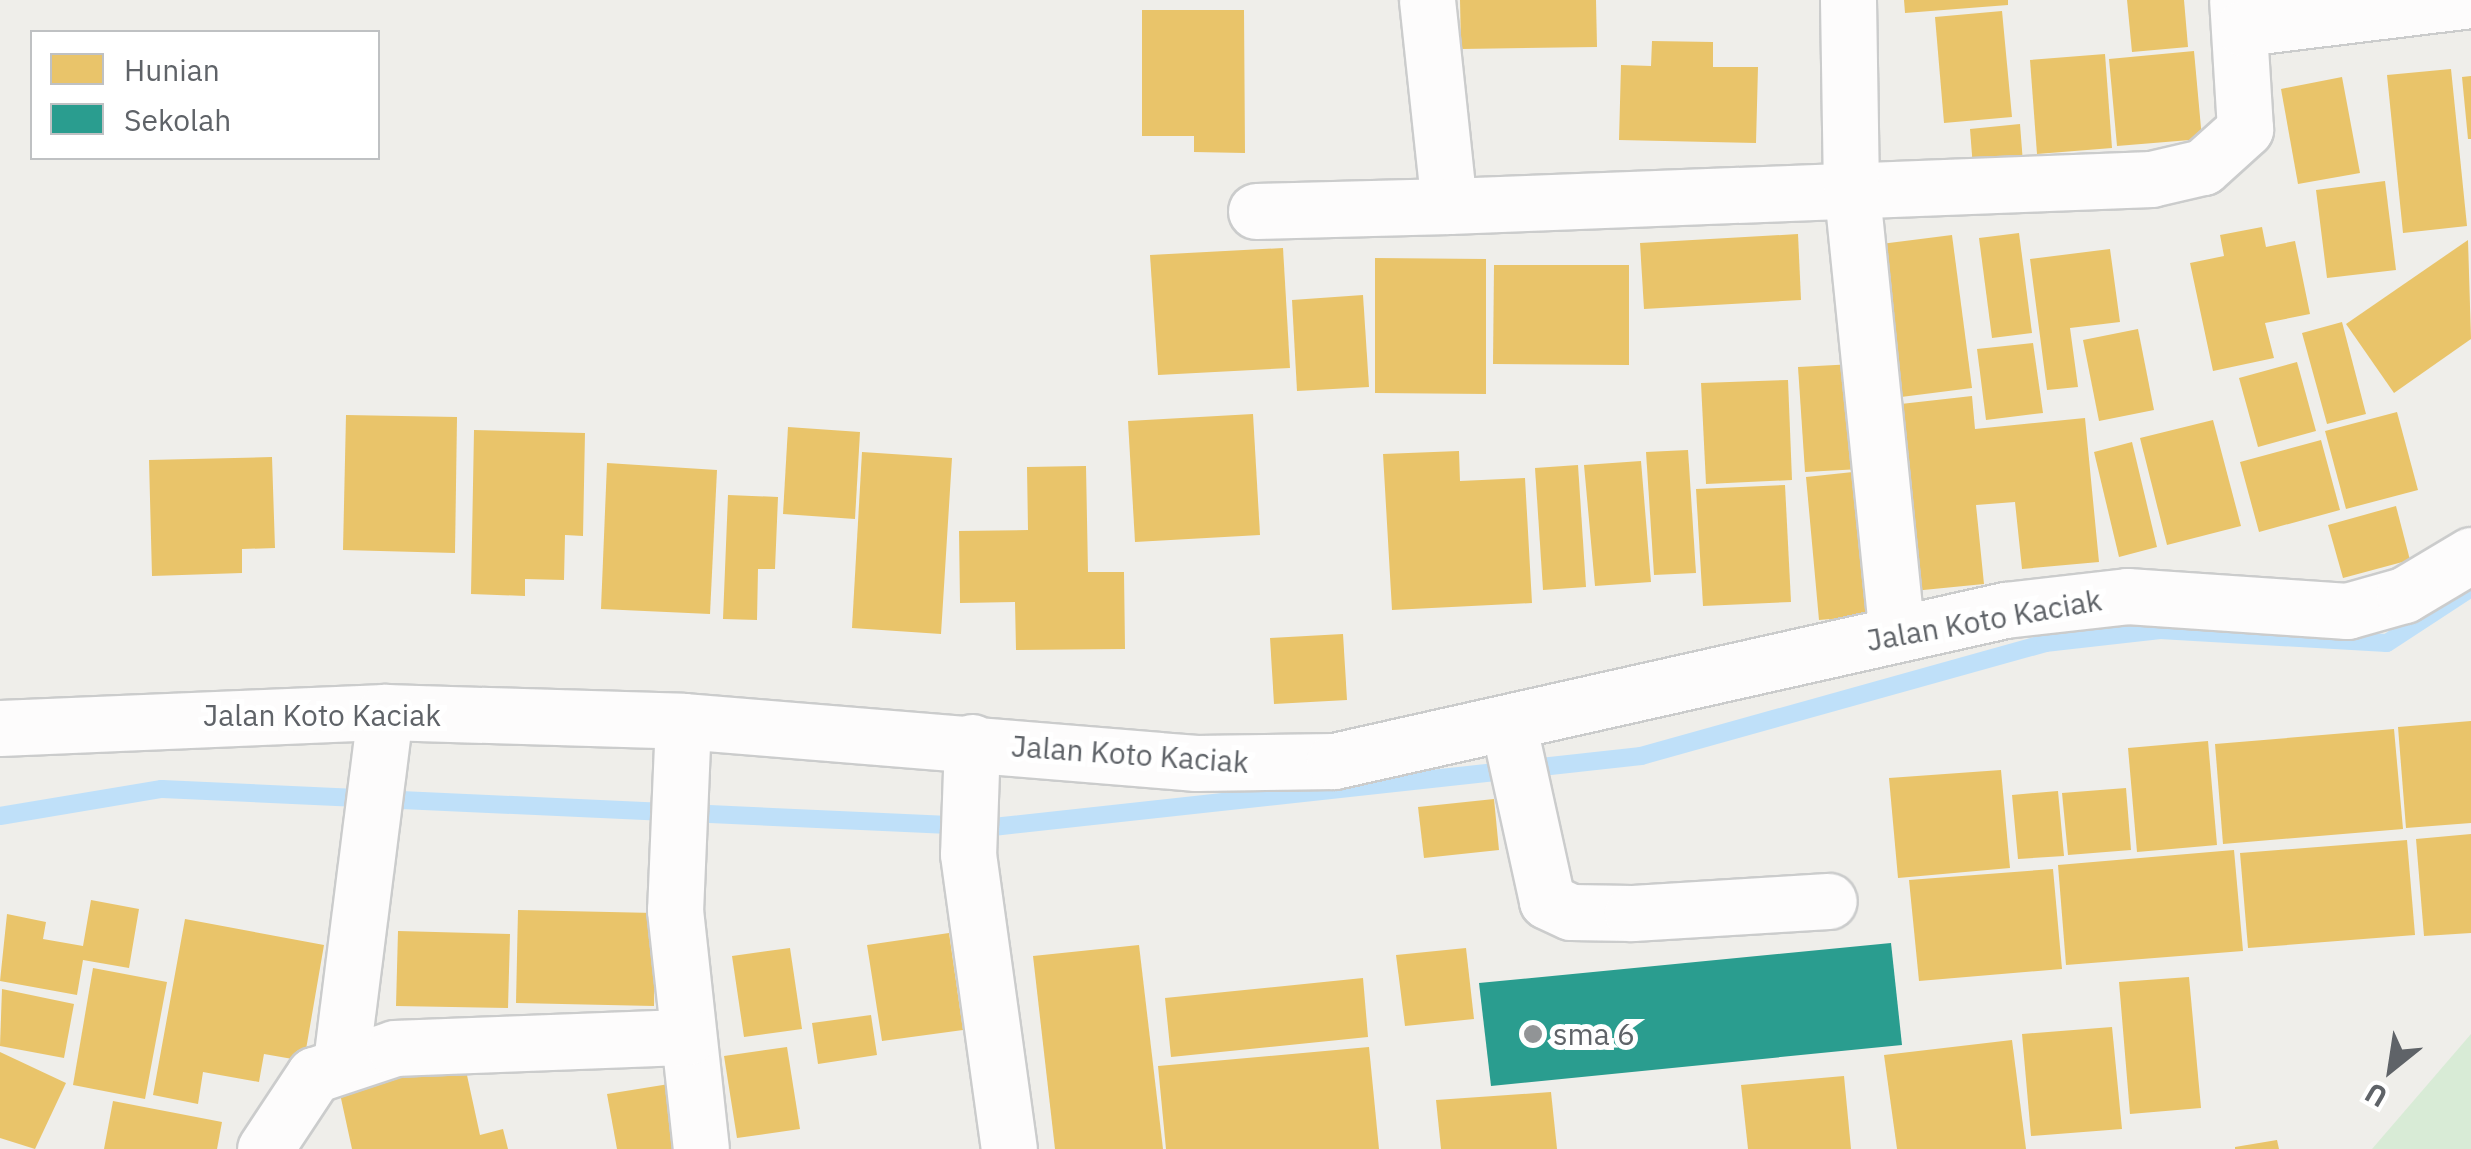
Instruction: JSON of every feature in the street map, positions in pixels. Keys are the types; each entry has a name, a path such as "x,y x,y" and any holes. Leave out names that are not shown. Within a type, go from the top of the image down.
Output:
{"street":[{"path":"1426,0 1449,206"},
{"path":"1848,0 1851,184 1896,630"},
{"path":"1256,212 1449,206 1851,184 2151,179 2203,167 2245,129 2240,14 2471,0"},
{"name":"Jalan Koto Kaciak","path":"0,728 972,742 1196,764 1512,756 1896,630 2127,596 2347,611 2404,595 2471,555"},
{"path":"341,1062 384,733"},
{"path":"682,736 675,910 702,1149"},
{"path":"972,742 966,799 968,854 1010,1149"},
{"path":"1512,756 1536,882 1547,901 1571,912 1829,901"},
{"path":"265,1149 294,1092 341,1062 396,1048 688,1038"}],"green space":[{"path":"2471,1034 2471,1149 2372,1149"}],"building: Hunian":[{"path":"1460,0 1596,0 1597,47 1461,49"},
{"path":"1904,0 2008,0 2008,5 1905,13"},
{"path":"2127,0 2184,0 2188,47 2132,52"},
{"path":"1142,10 1244,10 1245,153 1194,152 1194,136 1142,136"},
{"path":"2002,11 2012,117 1944,123 1935,17"},
{"path":"1652,41 1713,42 1713,67 1758,67 1756,143 1619,140 1621,65 1651,66"},
{"path":"2194,51 2202,139 2117,146 2109,59"},
{"path":"2105,54 2112,148 2037,154 2030,60"},
{"path":"2451,69 2467,226 2403,233 2387,75"},
{"path":"2471,76 2471,139 2468,139 2462,77"},
{"path":"2342,77 2360,173 2298,184 2281,89"},
{"path":"2020,124 2023,163 1973,168 1970,129"},
{"path":"2385,181 2396,270 2327,278 2316,190"},
{"path":"2262,227 2266,247 2295,241 2310,314 2265,323 2274,358 2213,371 2190,263 2224,256 2220,235"},
{"path":"2019,233 2032,333 1992,338 1979,238"},
{"path":"1798,234 1801,300 1644,309 1640,243"},
{"path":"1952,235 1972,388 1901,397 1881,244"},
{"path":"2468,240 2471,339 2394,393 2346,324"},
{"path":"1283,248 1290,368 1158,375 1150,255"},
{"path":"2110,249 2120,322 2070,328 2078,387 2047,390 2030,259"},
{"path":"1375,258 1486,259 1486,394 1375,393"},
{"path":"1494,265 1629,265 1629,365 1493,364"},
{"path":"1363,295 1369,387 1297,391 1292,300"},
{"path":"2342,322 2366,414 2327,424 2302,333"},
{"path":"2138,329 2154,410 2099,421 2083,340"},
{"path":"2033,343 2043,413 1986,420 1977,349"},
{"path":"2297,362 2316,431 2258,447 2239,378"},
{"path":"1854,364 1861,469 1805,472 1798,367"},
{"path":"1788,380 1792,480 1706,484 1701,383"},
{"path":"1972,396 1975,429 2085,418 2099,562 2022,569 2015,502 1976,505 1984,584 1903,592 1883,406"},
{"path":"2397,412 2418,490 2346,509 2325,431"},
{"path":"1253,414 1260,535 1135,542 1128,421"},
{"path":"346,415 457,417 455,553 343,550"},
{"path":"2213,420 2241,526 2167,545 2140,438"},
{"path":"788,427 860,432 855,519 783,514"},
{"path":"474,430 585,433 583,536 565,535 564,580 525,579 525,596 471,594"},
{"path":"2321,440 2340,510 2259,532 2240,462"},
{"path":"2132,442 2157,547 2119,557 2094,452"},
{"path":"1688,450 1696,573 1654,575 1646,452"},
{"path":"1459,451 1460,481 1525,478 1532,603 1392,610 1383,454"},
{"path":"862,452 952,458 941,634 852,628"},
{"path":"272,457 275,548 242,549 242,573 152,576 149,460"},
{"path":"1641,461 1651,582 1595,586 1584,465"},
{"path":"607,463 717,470 710,614 601,609"},
{"path":"1578,465 1586,587 1543,590 1535,468"},
{"path":"1086,466 1088,572 1124,572 1125,649 1016,650 1015,602 960,603 959,531 1028,530 1027,467"},
{"path":"1853,472 1868,616 1819,620 1806,477"},
{"path":"1785,485 1791,602 1703,606 1696,489"},
{"path":"728,495 778,497 775,569 758,569 757,620 723,619"},
{"path":"2396,506 2410,560 2343,578 2328,525"},
{"path":"1343,634 1347,700 1274,704 1270,638"},
{"path":"2471,721 2471,823 2406,828 2398,727"},
{"path":"2394,729 2403,829 2223,844 2215,744"},
{"path":"2208,741 2217,845 2137,852 2128,748"},
{"path":"2001,770 2010,868 1898,878 1889,778"},
{"path":"2126,788 2131,850 2068,855 2062,793"},
{"path":"2058,791 2064,856 2018,859 2012,795"},
{"path":"1494,799 1499,850 1424,858 1418,807"},
{"path":"2471,834 2471,933 2424,936 2416,839"},
{"path":"2407,840 2415,935 2248,948 2240,853"},
{"path":"2234,850 2243,951 2066,965 2058,865"},
{"path":"2053,869 2062,969 1919,981 1909,880"},
{"path":"91,900 139,909 129,968 83,960 77,995 0,981 7,914 46,922 43,939 83,946"},
{"path":"518,910 655,913 654,1006 516,1003"},
{"path":"185,919 324,945 304,1061 264,1054 259,1082 203,1072 198,1104 153,1095"},
{"path":"398,931 510,934 508,1008 396,1006"},
{"path":"949,933 963,1030 882,1041 867,945"},
{"path":"1139,945 1163,1149 1055,1149 1033,956"},
{"path":"790,948 802,1029 744,1037 732,956"},
{"path":"1466,948 1474,1019 1405,1026 1396,955"},
{"path":"93,968 167,982 145,1099 73,1085"},
{"path":"2189,977 2201,1108 2130,1114 2119,982"},
{"path":"1363,978 1368,1037 1171,1057 1165,998"},
{"path":"2,989 74,1004 64,1058 0,1046"},
{"path":"871,1015 877,1055 818,1064 812,1023"},
{"path":"2112,1027 2122,1129 2031,1136 2022,1034"},
{"path":"2012,1040 2026,1149 1897,1149 1884,1055"},
{"path":"787,1047 800,1129 737,1138 724,1056"},
{"path":"1369,1047 1379,1149 1166,1149 1158,1066"},
{"path":"0,1052 66,1083 35,1149 0,1138"},
{"path":"465,1066 480,1135 503,1129 508,1149 352,1149 337,1080"},
{"path":"1844,1076 1851,1149 1748,1149 1741,1085"},
{"path":"669,1084 681,1149 617,1149 607,1094"},
{"path":"1551,1092 1557,1149 1441,1149 1436,1100"},
{"path":"113,1101 222,1122 217,1149 104,1149"},
{"path":"2277,1140 2279,1149 2235,1149 2235,1147"}],"building: Sekolah":[{"path":"1891,943 1902,1045 1491,1086 1479,983"}],"waterway":[{"path":"0,816 162,789 993,827 1641,756 2045,643 2160,630 2387,643 2471,588"}],"place":[{"name":"sma 6","path":"1533,1034"}]}
